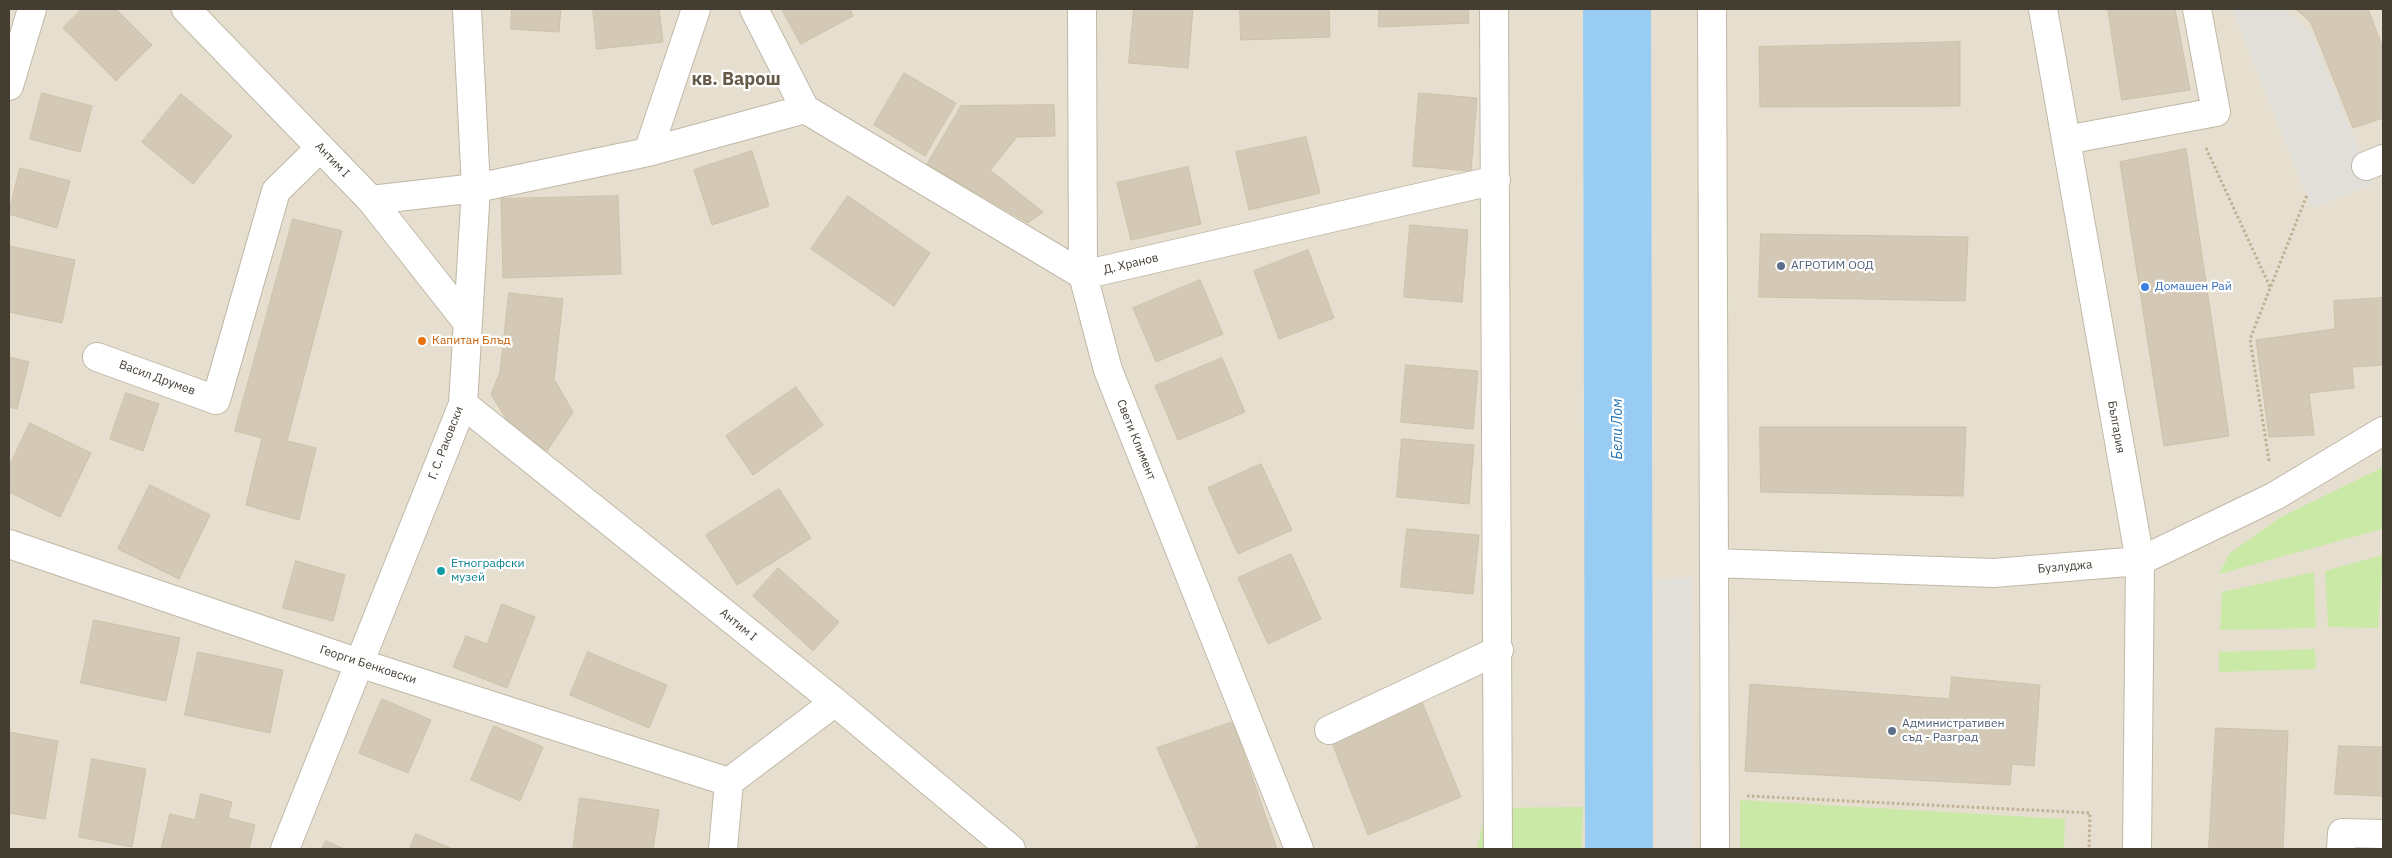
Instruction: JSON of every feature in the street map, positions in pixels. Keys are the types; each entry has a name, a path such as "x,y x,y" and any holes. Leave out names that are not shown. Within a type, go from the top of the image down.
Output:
{"street":[{"path":"9,86 32,9"},
{"name":"Антим I","path":"186,9 371,200 467,322"},
{"name":"Г. С. Раковски","path":"285,849 462,404 476,188 468,9"},
{"path":"648,152 696,9"},
{"path":"754,9 805,109 1083,275"},
{"name":"Свети Климент","path":"1082,9 1083,275 1108,370 1299,849"},
{"path":"1494,9 1499,650 1498,849"},
{"path":"1712,9 1715,849"},
{"name":"България","path":"2043,9 2140,561 2137,849"},
{"path":"2066,140 2216,112 2197,9"},
{"path":"371,200 476,188 648,152 805,109"},
{"name":"Васил Друмев","path":"98,357 216,400 276,191 320,148"},
{"name":"Д. Хранов","path":"1083,275 1496,180"},
{"name":"Антим I","path":"462,404 835,702 1011,849"},
{"name":"Бузлуджа","path":"1714,563 1994,573 2140,561 2275,496 2383,431"},
{"name":"Георги Бенковски","path":"9,544 359,663 729,782"},
{"path":"1329,730 1499,650"},
{"path":"723,849 729,782 835,702"},
{"path":"2341,841 2383,834"}],"path":[{"path":"2191,117 2270,288"},
{"path":"2275,496 2250,339 2307,195"},
{"path":"1737,796 2090,813 2089,849"}],"shaded area":[{"path":"9,9 2383,9 2383,849 9,849"},
{"path":"2232,9 2285,9 2311,33 2373,184 2312,208"},
{"path":"1692,578 1691,849 1656,849 1657,579"}],"green space":[{"path":"2383,467 2382,529 2219,574 2229,554 2279,518"},
{"path":"2383,555 2378,628 2328,627 2325,571"},
{"path":"2314,572 2316,628 2220,630 2222,592"},
{"path":"2315,649 2316,669 2219,672 2219,652"},
{"path":"1740,800 2065,819 2064,849 1740,849"},
{"path":"1583,807 1582,849 1477,849 1486,808"}],"building":[{"path":"82,9 116,9 152,45 116,81 63,28"},
{"path":"512,9 561,9 559,32 511,29"},
{"path":"593,9 659,9 663,42 597,49"},
{"path":"782,9 850,9 853,16 801,44"},
{"path":"1134,9 1193,9 1188,68 1129,63"},
{"path":"1240,9 1329,9 1330,37 1241,40"},
{"path":"1379,9 1468,9 1469,23 1379,27"},
{"path":"2108,9 2175,9 2190,90 2122,100"},
{"path":"2296,9 2368,9 2383,48 2383,118 2353,128 2311,23"},
{"path":"1960,42 1960,106 1760,107 1759,47"},
{"path":"904,73 956,103 925,156 874,125"},
{"path":"42,93 92,106 80,152 30,139"},
{"path":"1419,93 1477,98 1471,171 1413,166"},
{"path":"181,94 232,136 193,184 142,142"},
{"path":"1054,105 1055,136 1017,137 990,170 1043,212 1028,223 927,164 961,106"},
{"path":"1306,137 1320,193 1249,210 1236,152"},
{"path":"2186,149 2229,436 2164,446 2120,162"},
{"path":"752,151 769,206 712,225 694,170"},
{"path":"1188,167 1201,224 1131,240 1117,183"},
{"path":"20,168 70,181 57,228 9,214"},
{"path":"618,196 621,274 503,278 501,199"},
{"path":"848,196 930,253 894,306 811,249"},
{"path":"293,219 342,231 287,441 316,448 299,520 246,505 262,438 235,431"},
{"path":"1410,225 1468,230 1462,302 1404,297"},
{"path":"1761,234 1968,237 1965,301 1759,297"},
{"path":"9,246 75,260 62,323 9,312"},
{"path":"1308,250 1334,318 1279,339 1254,271"},
{"path":"1200,280 1223,334 1156,362 1133,308"},
{"path":"509,293 563,299 554,379 573,412 547,451 510,425 491,394 500,372"},
{"path":"2382,298 2383,365 2352,367 2354,388 2309,393 2314,435 2269,437 2256,340 2335,329 2334,301"},
{"path":"9,357 29,362 17,409 9,407"},
{"path":"1222,358 1245,412 1178,440 1155,386"},
{"path":"1406,365 1478,371 1473,429 1401,422"},
{"path":"796,387 823,425 753,475 726,436"},
{"path":"126,393 159,404 143,451 110,439"},
{"path":"30,423 91,453 60,517 9,492 9,467"},
{"path":"1760,427 1966,427 1963,496 1761,492"},
{"path":"1402,439 1474,445 1469,504 1397,497"},
{"path":"1261,464 1292,530 1238,554 1208,488"},
{"path":"150,485 210,515 179,579 118,549"},
{"path":"779,489 811,538 737,585 706,535"},
{"path":"1407,529 1479,535 1473,594 1401,587"},
{"path":"1291,554 1321,619 1268,644 1238,578"},
{"path":"296,561 345,575 333,621 283,608"},
{"path":"778,568 839,622 813,651 753,596"},
{"path":"502,604 535,617 507,688 453,667 466,636 487,644"},
{"path":"94,620 180,638 166,701 81,683"},
{"path":"198,652 283,670 270,733 185,715"},
{"path":"588,652 667,685 649,728 570,695"},
{"name":"Административен съд - Разград","path":"1952,677 2040,685 2034,766 2012,764 2010,785 1745,771 1750,684 1949,699"},
{"path":"382,699 431,720 408,773 359,753"},
{"path":"1421,700 1461,797 1368,835 1331,740"},
{"path":"1233,722 1277,849 1194,849 1199,844 1157,748"},
{"path":"494,726 543,747 520,801 471,780"},
{"path":"2216,728 2288,731 2283,849 2209,849"},
{"path":"9,732 58,741 45,819 9,813"},
{"path":"2339,746 2383,747 2383,796 2335,794"},
{"path":"92,759 146,769 132,847 79,837"},
{"path":"201,794 232,802 228,818 255,825 249,849 161,849 170,814 195,820"},
{"path":"580,798 659,810 653,849 573,849"},
{"path":"416,834 453,849 410,849"},
{"path":"326,841 344,849 322,849"}],"waterway":[{"name":"Бели Лом","path":"1617,9 1619,849"}],"place":[{"name":"АГРОТИМ ООД","path":"1781,266"},
{"name":"Домашен Рай","path":"2145,287"},
{"name":"Капитан Блъд","path":"422,341"},
{"name":"Етнографски музей","path":"441,571"},
{"name":"Административен съд - Разград","path":"1892,731"}],"district":[{"name":"кв. Варош","path":"736,80"}]}
